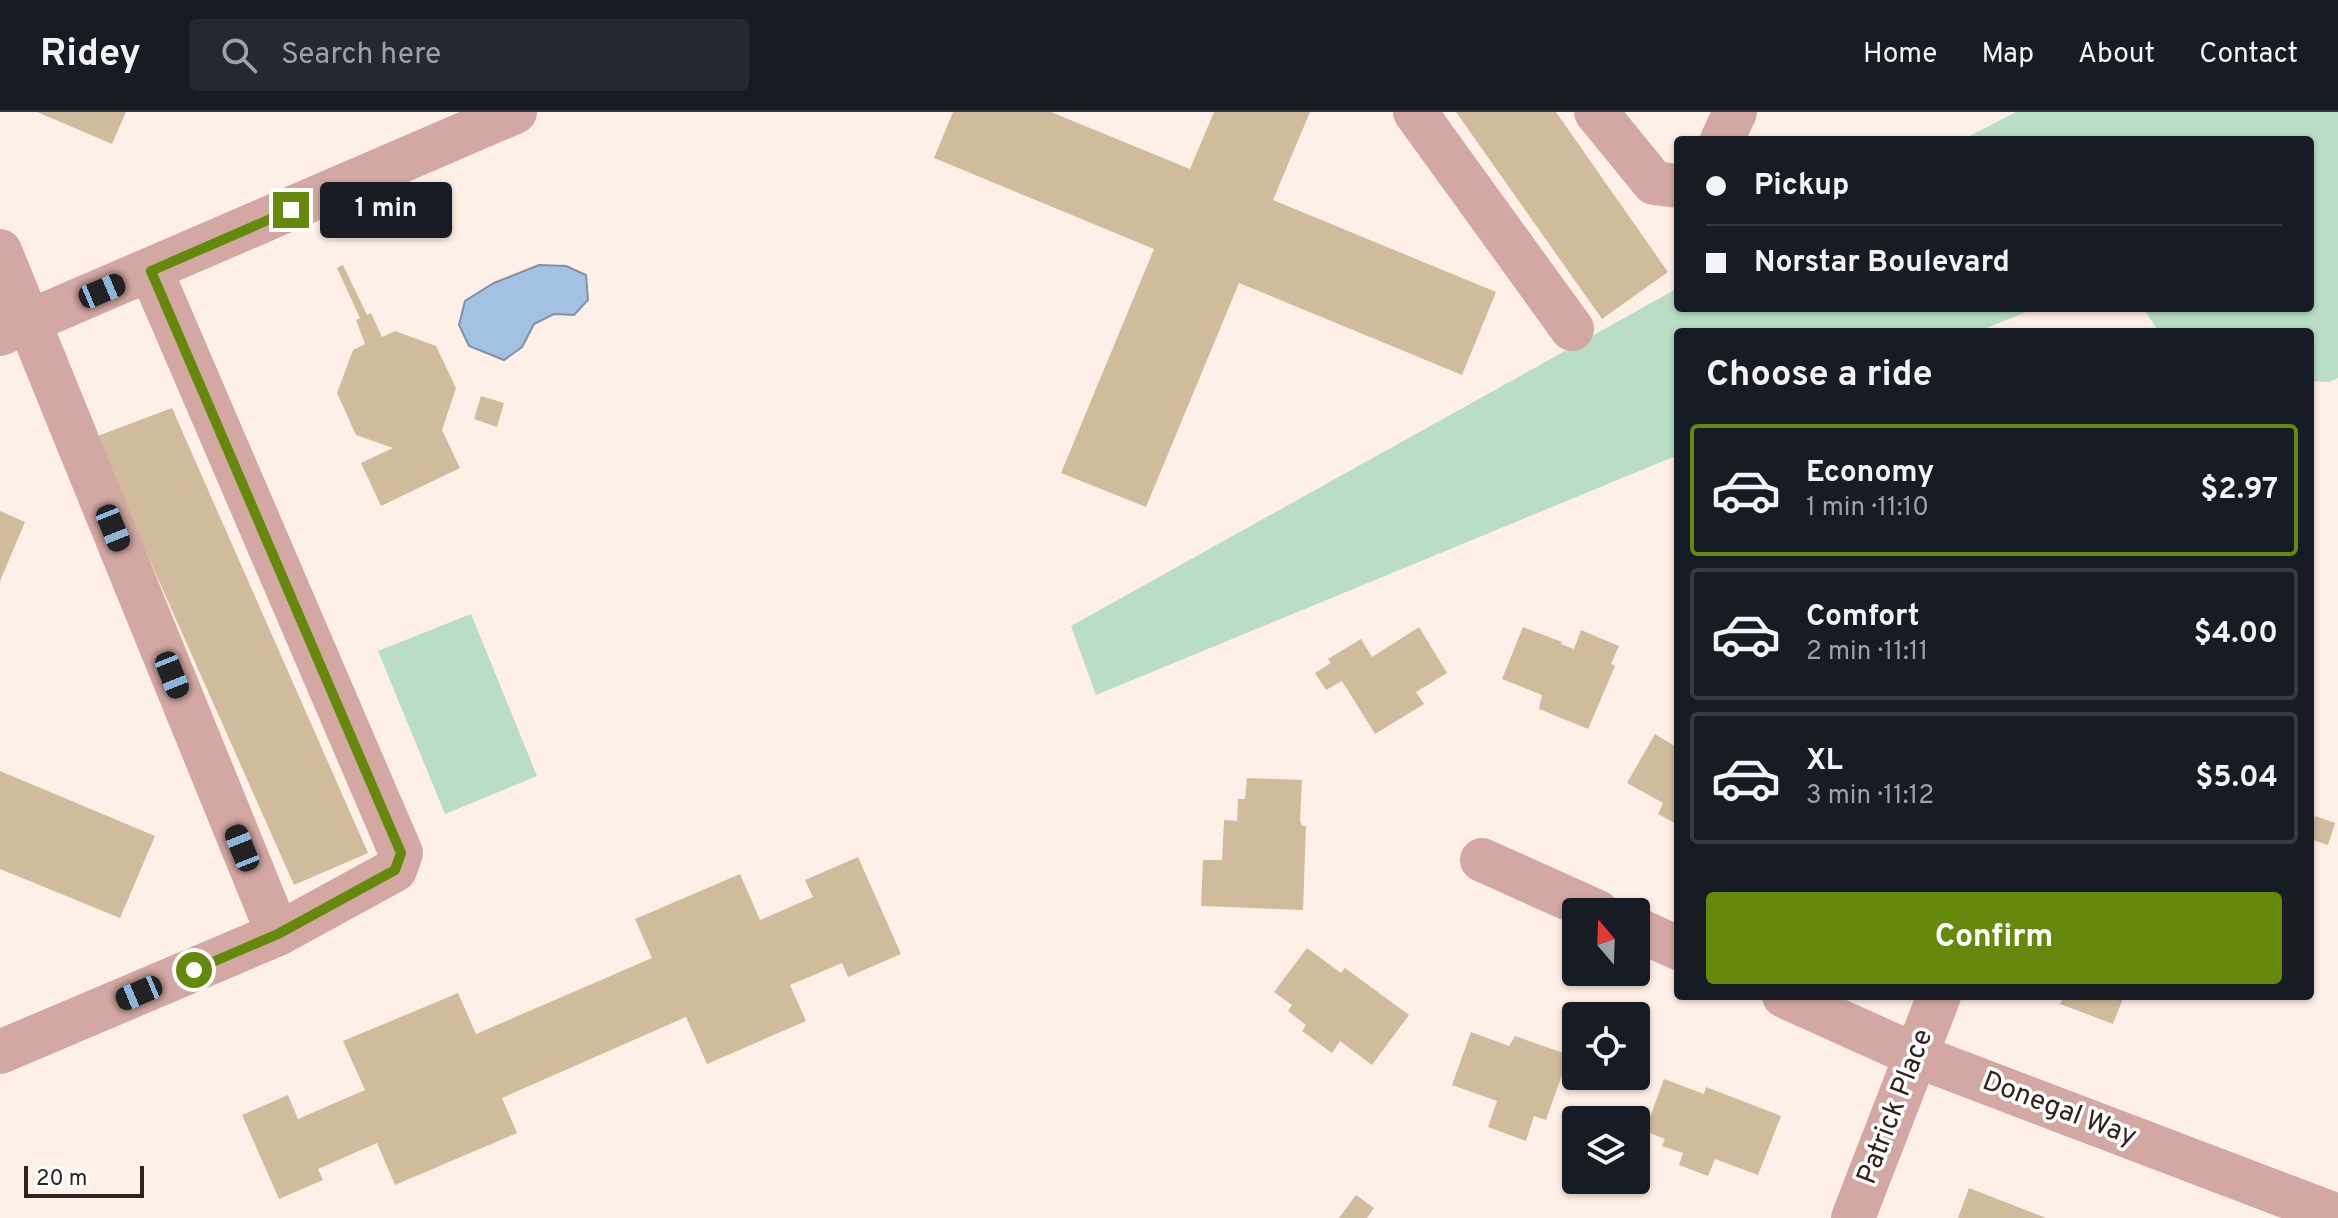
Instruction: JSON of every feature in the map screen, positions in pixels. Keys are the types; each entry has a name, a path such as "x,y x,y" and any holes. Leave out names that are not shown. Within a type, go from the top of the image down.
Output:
{"street":[{"path":"15,328 515,112"},
{"path":"1415,112 1572,329"},
{"path":"1596,112 1654,183 1674,186"},
{"path":"1724,136 1735,112"},
{"path":"0,251 15,328 278,934"},
{"path":"0,1052 278,934 395,870 401,853 151,271"},
{"path":"1482,860 1567,898"},
{"path":"1650,935 1674,946"},
{"name":"Donegal Way","path":"1793,1000 1917,1056 2338,1216"},
{"name":"Patrick Place","path":"1853,1218 1938,1000"}],"green space":[{"path":"2016,112 2338,112 2338,378 2329,382 2314,381 2314,328 2156,328 2146,312 2314,312 2314,136 1970,136"},
{"path":"1674,290 1674,312 2026,312 1987,328 1674,328 1674,457 1096,695 1071,626"},
{"path":"471,614 537,776 445,814 378,651"}],"water":[{"path":"539,265 566,266 586,275 588,300 574,315 554,314 534,324 522,347 504,360 469,346 459,325 465,301 494,283"}],"building":[{"path":"37,112 126,112 112,144"},
{"path":"953,112 1051,112 1190,169 1214,112 1310,112 1273,200 1496,292 1462,375 1239,283 1146,507 1061,473 1154,249 934,158"},
{"path":"1456,112 1556,112 1668,272 1602,319"},
{"path":"343,265 367,315 371,313 382,337 395,331 436,346 456,388 442,430 460,468 381,506 361,463 393,448 356,435 337,393 353,350 365,344 356,320 360,318 337,268"},
{"path":"481,396 504,403 497,427 474,419"},
{"path":"172,408 368,853 294,885 95,437"},
{"path":"0,511 25,522 0,581"},
{"path":"1419,627 1447,673 1416,692 1424,704 1375,734 1342,681 1326,690 1315,673 1331,663 1328,659 1361,639 1372,657"},
{"path":"1523,627 1574,649 1581,630 1619,646 1611,664 1615,666 1588,729 1539,709 1542,695 1502,679"},
{"path":"1655,734 1674,746 1674,823 1658,814 1663,803 1627,783"},
{"path":"0,771 155,836 120,918 0,869"},
{"path":"1247,778 1302,780 1300,821 1302,826 1306,826 1303,910 1201,906 1203,860 1222,860 1224,820 1237,821 1238,799 1245,799"},
{"path":"2315,816 2335,823 2328,845 2314,840"},
{"path":"858,857 901,954 848,977 842,963 790,985 806,1021 707,1064 686,1017 502,1098 517,1133 395,1185 377,1143 318,1169 323,1180 279,1199 242,1115 288,1095 298,1119 365,1090 343,1041 458,993 476,1034 652,958 635,919 740,874 760,920 813,897 805,880"},
{"path":"1307,948 1341,973 1345,968 1409,1015 1372,1065 1340,1041 1332,1053 1302,1031 1306,1025 1288,1011 1292,1005 1274,992"},
{"path":"2062,1000 2122,1000 2113,1024 2060,1004"},
{"path":"1471,1032 1509,1046 1515,1036 1562,1053 1562,1075 1546,1120 1534,1116 1526,1141 1488,1127 1497,1101 1452,1085"},
{"path":"1664,1079 1704,1094 1706,1087 1781,1116 1758,1175 1715,1159 1708,1176 1679,1165 1683,1153 1662,1146 1665,1139 1650,1133 1650,1117"},
{"path":"1969,1188 2046,1218 1958,1218"},
{"path":"1356,1195 1374,1208 1367,1218 1339,1218"}],"route":[{"path":"194,970 278,934 395,870 401,853 151,271 291,210"}]}
